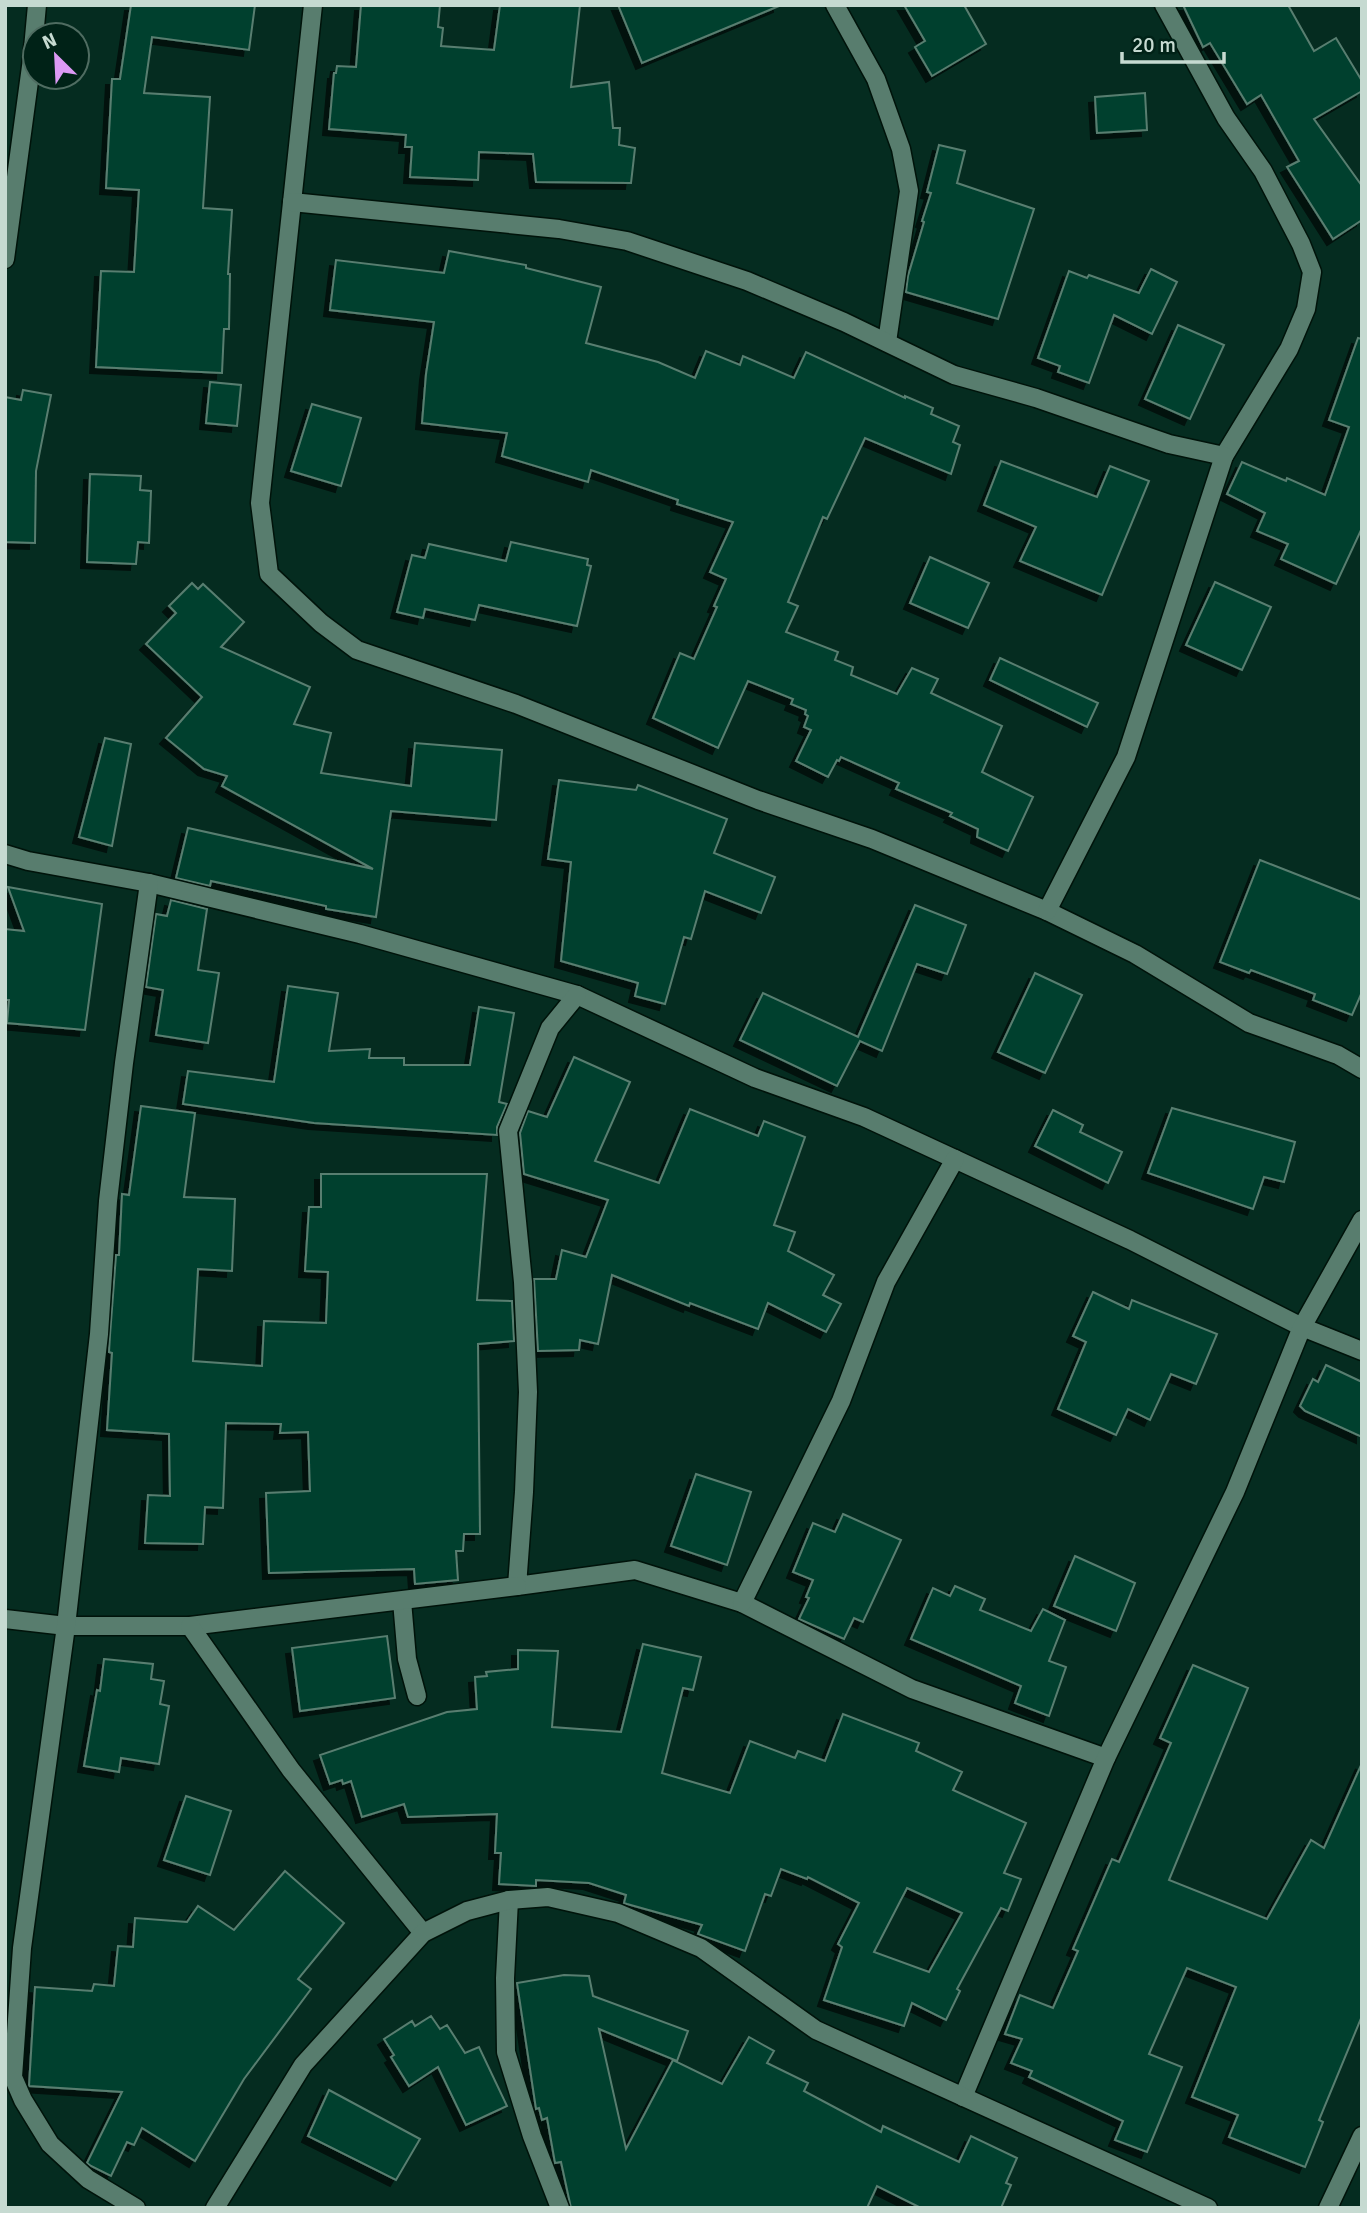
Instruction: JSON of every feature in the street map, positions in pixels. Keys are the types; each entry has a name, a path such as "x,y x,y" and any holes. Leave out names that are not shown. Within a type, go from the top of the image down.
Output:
{"street":[{"path":"5,260 37,5"},
{"path":"313,5 260,503 269,574 321,624 357,650 516,704 758,800 872,839 1047,911 1135,954 1249,1024 1338,1055 1362,1069"},
{"path":"835,5 876,79 901,149 909,191 887,342"},
{"path":"1047,911 1126,757 1224,456 1289,349 1306,309 1312,272 1301,244 1263,171 1226,117 1164,5"},
{"path":"292,202 559,229 627,241 747,281 954,374 1036,398 1169,444 1224,456"},
{"path":"5,854 28,861 149,883 360,934 577,995 755,1079 864,1117 1130,1240 1302,1327 1362,1351"},
{"path":"136,2208 88,2179 50,2144 23,2100 13,2077 22,1948 66,1626 99,1334 108,1200 149,883"},
{"path":"517,1586 528,1392 523,1282 508,1131 550,1028 577,995"},
{"path":"742,1603 841,1401 886,1282 955,1159"},
{"path":"963,2097 1106,1758 1235,1492 1302,1327 1362,1220"},
{"path":"5,1619 66,1626 190,1626 635,1570 742,1603 912,1689 1106,1758"},
{"path":"402,1601 407,1658 417,1696"},
{"path":"190,1626 290,1770 423,1933"},
{"path":"215,2208 303,2066 423,1933 467,1911 509,1900 548,1898 618,1913 701,1948 816,2030 1208,2208"},
{"path":"509,1900 505,1978 506,2052 532,2136 560,2208"},
{"path":"1328,2208 1362,2136"}],"building":[{"path":"131,5 255,5 249,50 152,37 144,93 210,97 203,208 232,210 228,274 229,329 224,329 222,373 96,367 101,271 134,272 139,190 106,188 112,79 120,79"},
{"path":"361,5 440,5 438,27 443,28 441,46 494,50 500,5 580,5 571,87 609,82 613,128 620,128 619,145 635,148 631,183 536,182 533,154 479,152 478,180 410,177 412,147 405,147 406,135 329,129 337,66 356,67"},
{"path":"618,5 779,5 779,6 642,63"},
{"path":"904,5 964,5 986,44 932,76 915,47 925,41"},
{"path":"1183,5 1288,5 1314,51 1336,38 1362,81 1362,91 1314,119 1362,186 1362,220 1333,239 1287,167 1299,161 1261,95 1247,104 1210,43 1203,47"},
{"path":"1145,93 1147,130 1097,133 1095,97"},
{"path":"939,145 965,151 957,183 1034,209 998,319 906,292 931,193 927,192"},
{"path":"449,251 526,265 526,268 601,287 586,343 658,362 695,378 706,351 740,365 743,356 794,378 806,352 905,398 933,408 931,414 959,426 953,442 960,445 951,474 865,438 827,519 823,517 788,602 798,606 786,632 838,652 835,660 853,667 851,675 897,694 912,668 938,679 931,693 1002,726 982,772 1033,797 1008,851 977,837 978,829 950,816 952,813 896,789 899,783 841,757 828,777 796,761 811,730 804,727 808,716 805,714 806,710 791,704 793,699 748,681 718,748 653,718 680,653 694,659 717,607 714,606 726,579 710,572 733,522 677,504 678,500 591,470 588,482 502,456 507,433 422,423 434,322 330,310 336,260 444,273"},
{"path":"1151,269 1177,282 1152,334 1114,315 1089,383 1058,372 1060,366 1038,358 1069,271 1087,278 1089,275 1139,293"},
{"path":"1178,325 1224,345 1190,419 1145,399"},
{"path":"1358,338 1362,339 1362,528 1336,584 1281,559 1288,544 1257,531 1265,513 1227,494 1242,462 1325,495 1349,427 1329,420"},
{"path":"210,382 241,385 237,426 206,423"},
{"path":"23,390 51,395 36,471 35,543 5,542 5,397 21,400"},
{"path":"312,404 361,418 341,486 291,471"},
{"path":"1001,461 1097,497 1110,466 1149,481 1102,595 1020,561 1036,527 984,505"},
{"path":"90,474 141,476 140,490 151,491 149,543 138,542 136,564 87,562"},
{"path":"511,542 588,559 587,565 591,566 577,626 479,605 475,620 425,609 423,618 397,612 412,555 425,558 429,544 506,561"},
{"path":"930,557 989,583 968,628 910,603"},
{"path":"1215,582 1271,607 1242,670 1186,645"},
{"path":"192,583 198,589 203,584 244,622 221,647 310,687 294,724 331,733 321,773 411,786 415,743 502,750 496,820 391,811 376,917 326,909 326,906 211,881 210,886 176,878 188,828 373,869 222,786 227,776 204,769 166,738 202,697 146,644 176,613 169,606"},
{"path":"1000,658 1098,703 1087,727 990,680"},
{"path":"105,738 131,744 112,846 79,837"},
{"path":"559,780 636,790 638,785 727,819 714,853 775,877 761,913 705,891 691,939 684,937 665,1004 635,996 638,983 561,961 571,862 548,859"},
{"path":"1260,860 1362,900 1362,992 1352,1015 1313,1000 1315,994 1251,970 1249,973 1220,962"},
{"path":"8,887 102,904 85,1030 7,1023 9,1000 5,1000 5,929 24,931"},
{"path":"171,900 207,909 198,970 219,973 208,1043 156,1035 163,990 146,987 156,914 167,916"},
{"path":"915,905 966,925 947,974 917,964 882,1051 860,1041 837,1086 740,1040 763,993 858,1037"},
{"path":"1035,973 1082,995 1045,1073 998,1052"},
{"path":"288,986 338,993 329,1051 370,1049 369,1058 404,1058 404,1065 470,1065 479,1007 514,1013 499,1102 507,1104 497,1127 497,1135 314,1123 183,1104 188,1071 274,1082"},
{"path":"574,1057 630,1082 595,1161 659,1183 690,1109 758,1136 764,1121 805,1137 774,1225 795,1232 788,1251 834,1275 823,1295 841,1304 826,1332 768,1303 758,1329 690,1303 689,1306 612,1275 598,1344 580,1340 579,1350 538,1351 534,1279 556,1279 562,1250 586,1257 608,1200 524,1174 520,1133 528,1111 547,1117"},
{"path":"141,1106 195,1113 184,1197 235,1199 232,1271 198,1269 193,1361 262,1366 264,1321 326,1323 328,1272 305,1271 309,1207 321,1207 321,1174 487,1174 477,1300 512,1301 514,1341 478,1344 480,1534 464,1534 463,1551 456,1551 458,1580 415,1584 414,1569 269,1573 266,1493 310,1491 308,1432 280,1433 281,1424 226,1423 223,1508 205,1507 203,1544 145,1543 148,1495 170,1496 169,1434 107,1430 112,1353 109,1352 110,1335 116,1255 119,1255 122,1194 129,1195"},
{"path":"1172,1108 1295,1142 1284,1182 1264,1177 1253,1209 1148,1173"},
{"path":"1053,1110 1083,1125 1080,1132 1122,1152 1108,1183 1035,1146"},
{"path":"1093,1292 1129,1309 1132,1300 1217,1334 1196,1384 1171,1374 1150,1420 1128,1409 1116,1435 1058,1409 1086,1342 1073,1336"},
{"path":"1326,1365 1362,1382 1362,1437 1305,1411 1300,1406 1313,1379 1318,1382"},
{"path":"696,1474 751,1492 727,1565 671,1546"},
{"path":"843,1514 901,1540 863,1622 854,1618 844,1639 799,1619 809,1598 806,1597 813,1580 793,1572 813,1523 835,1532"},
{"path":"1075,1556 1135,1583 1116,1631 1054,1606"},
{"path":"955,1586 985,1599 980,1610 1031,1631 1043,1609 1065,1620 1049,1661 1066,1667 1049,1716 1015,1703 1021,1686 911,1639 933,1588 950,1596"},
{"path":"387,1636 395,1698 300,1711 292,1648"},
{"path":"643,1644 701,1657 693,1690 683,1688 662,1773 730,1793 750,1741 795,1758 798,1751 825,1761 843,1714 919,1743 916,1751 962,1772 953,1790 1026,1823 1004,1873 1021,1879 1008,1911 1001,1908 957,1989 960,1991 946,2020 912,2003 904,2026 824,2000 842,1947 838,1944 859,1903 808,1877 807,1879 781,1869 771,1896 765,1894 745,1951 698,1934 702,1925 624,1903 626,1895 589,1883 536,1880 536,1886 499,1884 501,1853 495,1853 497,1814 408,1817 404,1804 362,1817 351,1781 343,1784 342,1780 330,1784 320,1755 447,1712 477,1709 475,1677 487,1676 486,1672 518,1669 518,1650 558,1651 552,1727 621,1732","holes":["907,1888 962,1913 929,1972 874,1952"]},
{"path":"104,1659 153,1664 151,1679 164,1681 160,1704 169,1706 159,1764 121,1758 119,1772 84,1766"},
{"path":"1193,1665 1248,1688 1169,1880 1267,1919 1311,1840 1324,1848 1362,1763 1362,2016 1319,2120 1323,2122 1305,2167 1229,2137 1238,2115 1192,2097 1236,1987 1187,1968 1149,2054 1182,2067 1147,2152 1115,2140 1123,2121 1029,2077 1032,2071 1011,2063 1022,2039 1005,2034 1020,1995 1053,2008 1078,1951 1073,1949 1112,1859 1119,1862 1171,1743 1160,1738"},
{"path":"186,1796 231,1811 210,1875 164,1860"},
{"path":"285,1871 344,1923 298,1979 311,1989 244,2079 195,2161 142,2128 134,2145 127,2142 111,2176 91,2166 87,2163 122,2092 29,2086 35,1987 92,1991 94,1984 114,1986 118,1946 133,1947 135,1918 187,1922 198,1906 234,1930"},
{"path":"564,1975 589,1976 593,1996 688,2031 677,2061 599,2029 626,2149 673,2060 722,2084 749,2037 774,2051 767,2063 808,2083 804,2091 881,2132 883,2126 959,2162 971,2136 1017,2158 1006,2183 1011,2185 1001,2208 921,2208 877,2186 867,2208 571,2208 561,2162 555,2163 547,2118 542,2120 539,2108 536,2109 517,1983"},
{"path":"431,2016 440,2029 447,2025 465,2053 479,2047 507,2106 466,2125 438,2067 409,2086 391,2057 394,2055 384,2039 412,2021 415,2026"},
{"path":"329,2090 420,2139 396,2180 308,2136"}]}
